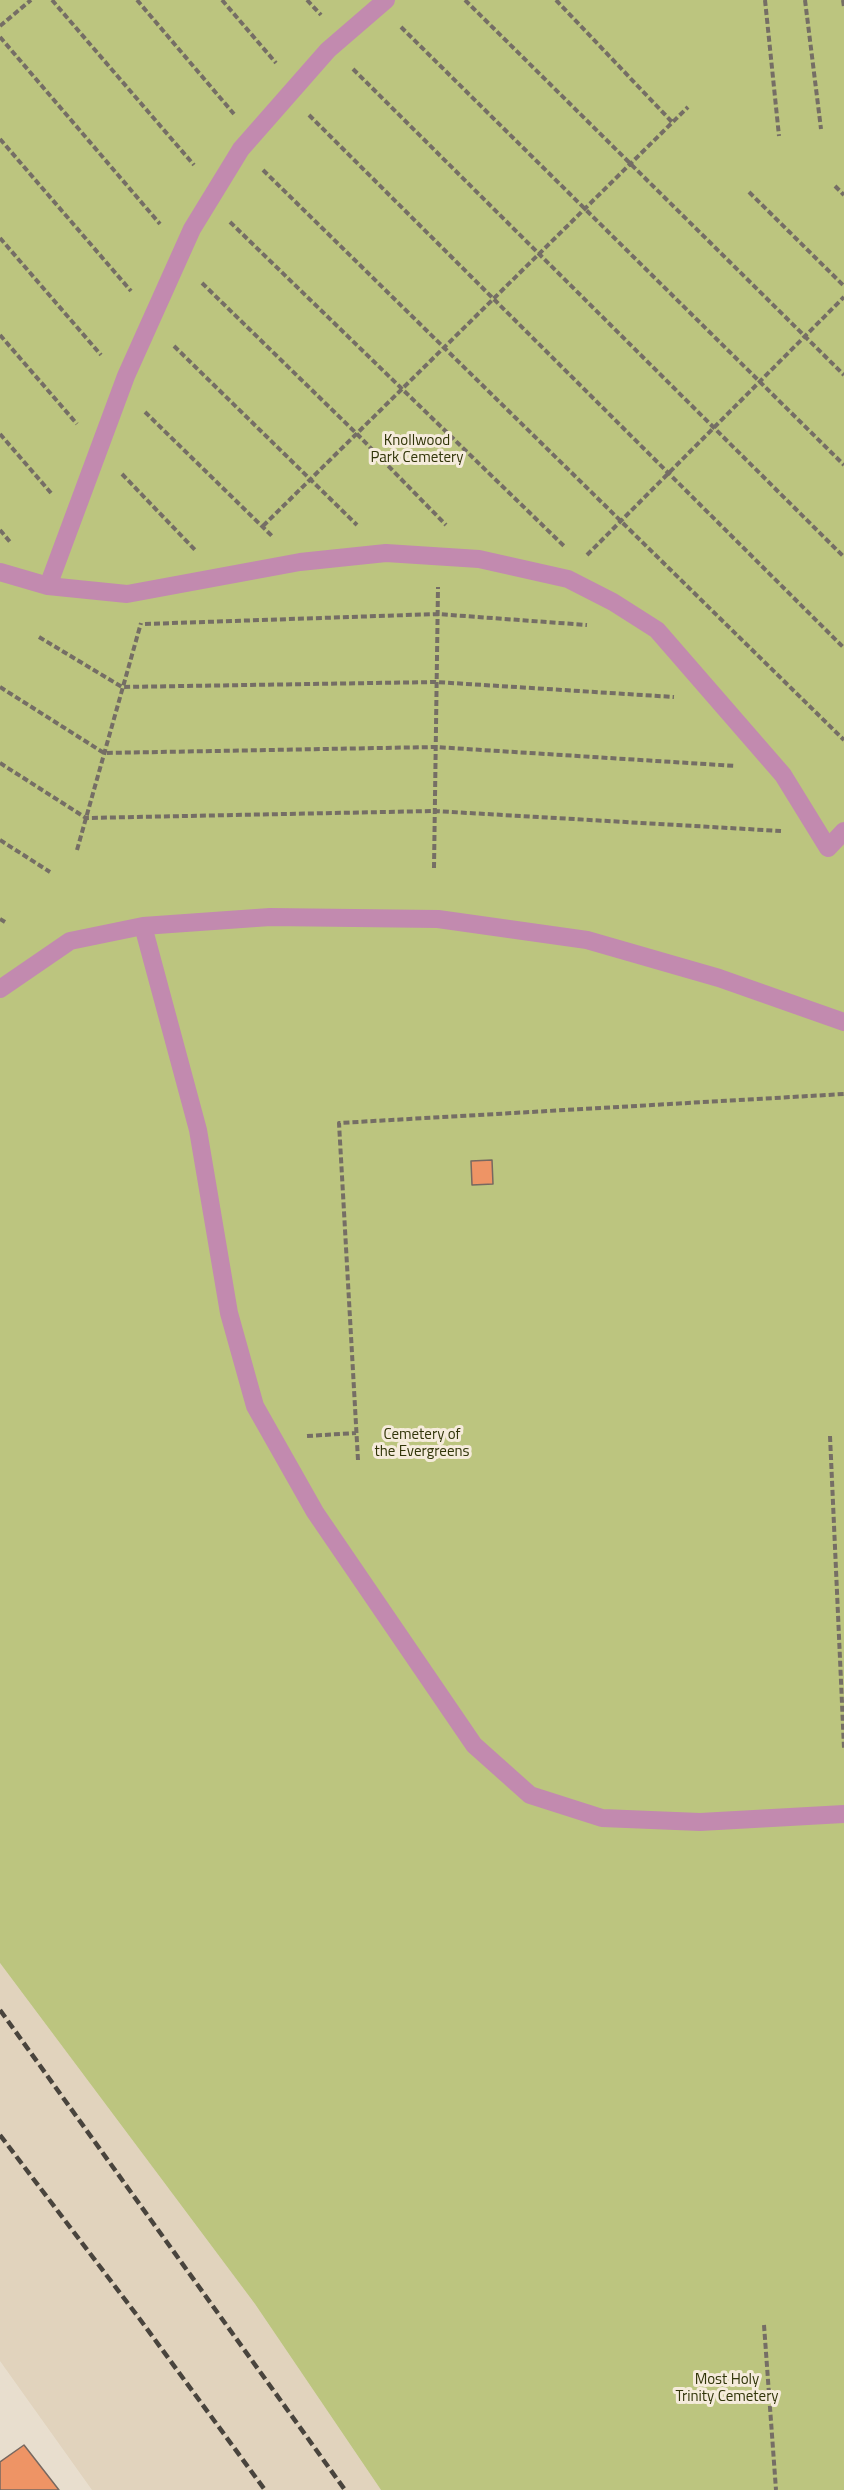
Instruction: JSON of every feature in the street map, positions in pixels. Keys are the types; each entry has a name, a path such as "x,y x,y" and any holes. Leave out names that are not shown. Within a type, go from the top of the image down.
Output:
{"lane":[{"path":"48,586 122,385 180,255 212,196 247,142 292,91 331,47 383,3"},
{"path":"0,572 48,586 127,594 150,592 300,562 386,553 479,559 568,579 613,602 657,630 778,769 828,848 844,831"},
{"path":"0,989 70,941 143,926 270,917 438,919 587,940 719,978 844,1022"},
{"path":"143,926 198,1130 229,1313 255,1406 315,1512 474,1745 530,1794 602,1818 700,1822 844,1814"}],"path":[{"path":"0,26 31,0"},
{"path":"52,0 212,196 401,390 580,562"},
{"path":"137,0 247,142 444,348 844,740"},
{"path":"222,0 292,91 494,298 844,648"},
{"path":"465,0 844,375"},
{"path":"556,0 672,122"},
{"path":"765,0 779,136"},
{"path":"805,0 820,129"},
{"path":"843,0 844,8"},
{"path":"383,3 585,209 844,465"},
{"path":"0,37 180,255 479,559"},
{"path":"331,47 844,557"},
{"path":"263,526 358,435 688,107"},
{"path":"0,139 151,320 386,553"},
{"path":"835,186 844,195"},
{"path":"749,192 844,286"},
{"path":"0,238 122,385 300,562"},
{"path":"568,579 580,562 844,297"},
{"path":"0,334 99,449 221,578"},
{"path":"0,434 73,519"},
{"path":"434,868 438,555"},
{"path":"76,850 150,592"},
{"path":"141,624 437,614 599,626"},
{"path":"39,637 122,687 436,682 717,700"},
{"path":"0,687 104,753 435,747 778,769"},
{"path":"0,763 86,818 434,811 819,833"},
{"path":"0,840 50,872"},
{"path":"358,1460 339,1123 844,1094"},
{"path":"273,1438 356,1433"},
{"path":"830,1436 844,1748"},
{"path":"764,2325 776,2490"}],"shaded area":[{"path":"0,1963 255,2304 381,2490 92,2490 0,2361"}],"green space":[{"path":"0,0 844,0 844,2490 381,2490 255,2304 0,1963"}],"building":[{"path":"492,1160 493,1184 472,1185 471,1161"},
{"path":"24,2445 59,2490 0,2490 0,2462"}],"railway":[{"path":"0,2010 345,2490"},
{"path":"0,2135 139,2318 265,2490"}],"park label":[{"name":"Knollwood Park Cemetery","path":"417,450"},
{"name":"Cemetery of the Evergreens","path":"422,1444"},
{"name":"Most Holy Trinity Cemetery","path":"727,2388"}]}
